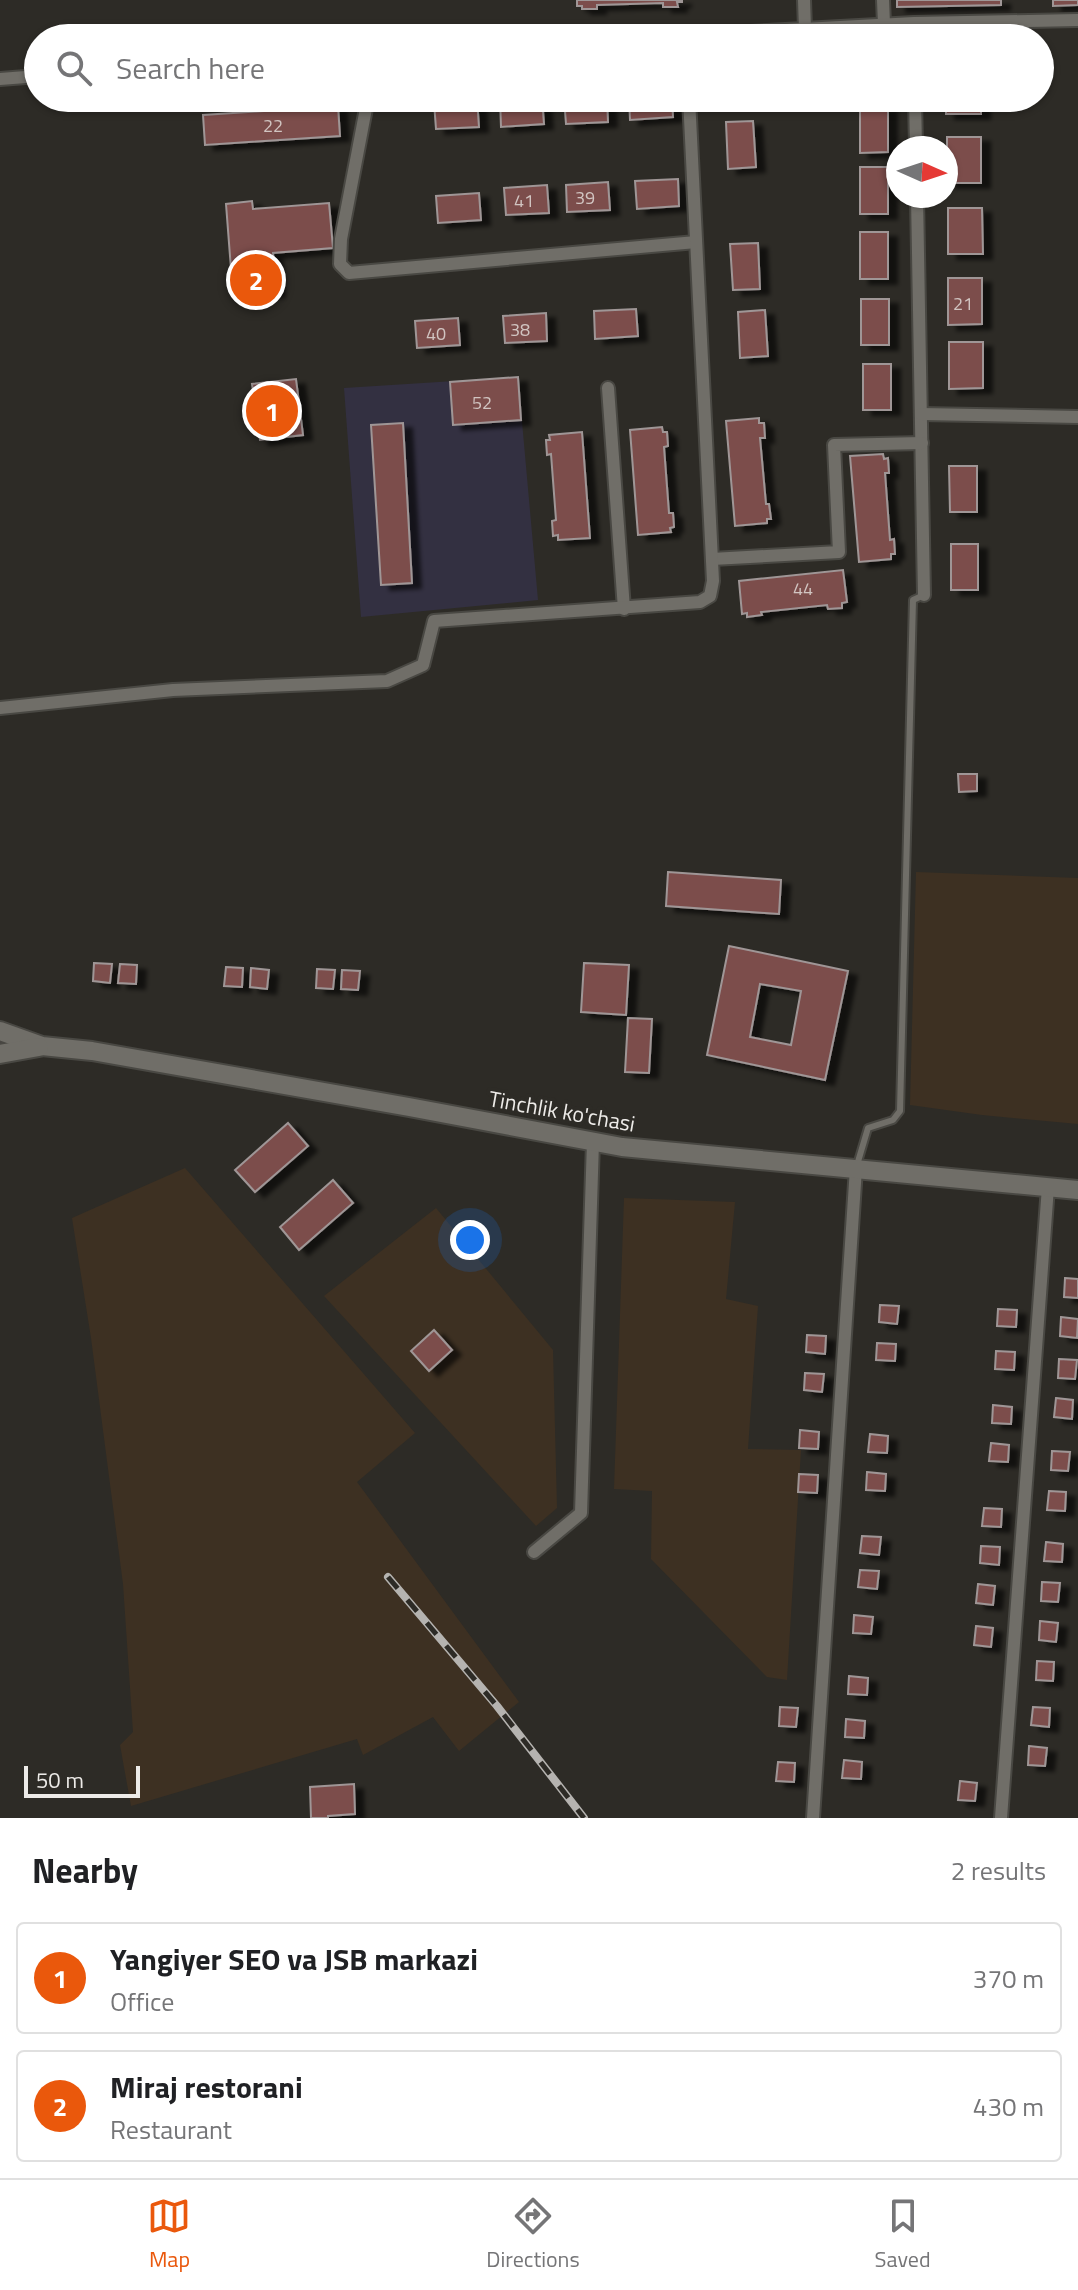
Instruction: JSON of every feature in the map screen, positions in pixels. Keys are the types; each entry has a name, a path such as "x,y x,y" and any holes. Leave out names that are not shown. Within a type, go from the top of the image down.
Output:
{"main road":[{"name":"Tinchlik ko'chasi","path":"0,1031 42,1046 107,1054 622,1147 1078,1190"},
{"name":"Tinchlik ko'chasi","path":"0,1054 42,1046"}],"street":[{"path":"804,0 805,24"},
{"path":"883,0 884,24 1078,20"},
{"path":"0,79 24,77"},
{"path":"365,112 341,239 340,264 349,273 696,242"},
{"path":"0,708 173,690 387,681 423,665 434,621 624,609 700,602 710,596 713,581 690,112"},
{"path":"915,112 916,136"},
{"path":"917,208 924,595"},
{"path":"608,388 624,609"},
{"path":"921,414 1078,417"},
{"path":"712,559 839,552 834,445 922,443"},
{"path":"534,1552 581,1513 593,1142"},
{"path":"813,1818 856,1168"},
{"path":"1001,1818 1048,1187"}],"lane":[{"path":"856,1168 868,1128 893,1120 900,1111 913,600 924,595"}],"shaded area":[{"path":"518,377 538,600 361,617 344,388"},
{"path":"916,872 1078,878 1078,1124 910,1105"},
{"path":"185,1168 415,1433 357,1482 519,1702 459,1751 433,1717 363,1755 357,1739 131,1806 120,1745 133,1732 123,1584 72,1218"},
{"path":"624,1198 735,1202 726,1299 758,1306 748,1449 801,1450 787,1680 767,1677 651,1559 652,1491 614,1489"},
{"path":"436,1208 553,1350 557,1508 536,1526 324,1296"}],"building":[{"path":"577,0 682,2 677,2 678,7 663,7 663,3 597,5 597,9 582,9 582,6 577,6"},
{"path":"897,0 1001,0 1001,5 897,7"},
{"path":"1053,0 1078,0 1078,5 1053,6"},
{"path":"338,112 340,136 205,145 203,115"},
{"path":"435,112 478,112 479,127 436,129"},
{"path":"500,112 543,112 544,124 501,127"},
{"path":"565,112 608,112 608,122 566,124"},
{"path":"630,112 673,112 673,117 630,120"},
{"path":"860,112 888,112 886,152 860,153"},
{"path":"946,112 981,112 981,114"},
{"path":"753,121 756,167 728,169 726,122"},
{"path":"958,137 981,137 981,183 958,183"},
{"path":"860,167 886,167 888,214 860,214"},
{"path":"678,179 679,206 637,209 635,181"},
{"path":"608,182 610,210 567,212 566,185"},
{"path":"547,185 549,213 506,215 504,188"},
{"path":"479,193 481,220 438,223 436,196"},
{"path":"252,201 253,209 329,203 333,248 273,253 276,292 233,295 226,204"},
{"path":"948,208 982,208 983,254 948,254"},
{"path":"860,232 888,232 888,279 860,279"},
{"path":"758,243 760,289 733,290 730,244"},
{"path":"948,278 982,278 982,324 948,325"},
{"path":"861,299 889,299 889,345 861,345"},
{"path":"636,309 638,336 595,339 594,311"},
{"path":"765,310 768,356 740,358 738,312"},
{"path":"546,313 547,341 505,343 503,316"},
{"path":"458,318 460,345 417,348 415,321"},
{"path":"949,342 983,342 983,388 949,389"},
{"path":"863,364 891,364 891,410 863,410"},
{"path":"518,377 521,420 453,425 450,382"},
{"path":"296,379 303,435 260,440 252,384"},
{"path":"759,418 759,423 764,423 765,438 760,438 766,504 769,504 771,519 767,519 767,523 735,526 726,421"},
{"path":"403,423 412,583 381,585 371,425"},
{"path":"662,427 663,432 667,432 668,446 664,447 669,513 673,513 674,527 670,528 671,532 638,535 630,430"},
{"path":"582,432 590,538 558,540 558,535 553,536 552,521 556,520 551,454 547,455 546,440 550,440 549,435"},
{"path":"883,454 884,459 888,458 889,473 885,473 890,540 894,539 895,554 891,554 891,559 859,562 850,456"},
{"path":"949,466 977,466 977,512 950,512"},
{"path":"951,544 978,544 978,590 951,590"},
{"path":"843,570 847,602 842,603 842,608 828,609 827,605 761,612 762,615 747,617 747,613 742,614 739,581"},
{"path":"958,774 977,774 977,791 959,792"},
{"path":"668,872 781,880 779,914 666,906"},
{"path":"729,946 848,971 825,1080 707,1055","holes":["760,984 801,991 791,1045 750,1037"]},
{"path":"94,963 112,964 110,983 93,981"},
{"path":"584,963 629,965 626,1015 581,1012"},
{"path":"120,964 137,965 136,984 118,983"},
{"path":"226,967 243,968 242,987 224,986"},
{"path":"251,968 269,970 267,989 250,987"},
{"path":"317,969 335,970 333,989 316,988"},
{"path":"342,970 360,971 358,990 341,989"},
{"path":"628,1018 652,1019 649,1073 625,1072"},
{"path":"288,1123 308,1146 255,1192 235,1170"},
{"path":"333,1180 353,1203 299,1250 280,1227"},
{"path":"1065,1278 1078,1279 1078,1298 1064,1297"},
{"path":"880,1305 899,1306 897,1324 879,1322"},
{"path":"998,1309 1017,1310 1016,1327 997,1326"},
{"path":"1061,1317 1078,1319 1077,1338 1060,1336"},
{"path":"434,1330 452,1350 429,1371 411,1351"},
{"path":"807,1335 826,1336 825,1354 806,1352"},
{"path":"877,1343 896,1344 895,1361 876,1360"},
{"path":"996,1351 1015,1352 1014,1370 995,1369"},
{"path":"1059,1359 1077,1360 1075,1379 1058,1378"},
{"path":"805,1373 824,1374 822,1392 804,1390"},
{"path":"1056,1398 1073,1400 1072,1419 1054,1417"},
{"path":"993,1405 1012,1407 1011,1424 992,1423"},
{"path":"800,1430 819,1432 818,1449 799,1448"},
{"path":"870,1434 888,1436 887,1453 868,1452"},
{"path":"991,1443 1009,1445 1008,1462 989,1461"},
{"path":"1052,1451 1070,1452 1068,1471 1051,1470"},
{"path":"867,1472 886,1474 885,1491 866,1490"},
{"path":"799,1474 818,1475 817,1493 798,1492"},
{"path":"1049,1491 1066,1492 1065,1511 1047,1510"},
{"path":"984,1508 1002,1509 1001,1527 982,1526"},
{"path":"862,1536 881,1537 879,1555 860,1553"},
{"path":"1046,1542 1063,1544 1062,1562 1044,1561"},
{"path":"981,1546 1000,1547 999,1565 980,1563"},
{"path":"860,1570 879,1571 877,1589 858,1587"},
{"path":"1042,1582 1060,1583 1058,1602 1041,1601"},
{"path":"978,1584 995,1586 993,1605 976,1603"},
{"path":"854,1615 873,1617 871,1634 853,1633"},
{"path":"1040,1621 1058,1623 1056,1642 1039,1640"},
{"path":"976,1626 993,1628 991,1647 974,1645"},
{"path":"1037,1661 1054,1662 1053,1681 1036,1680"},
{"path":"849,1676 868,1678 867,1695 848,1694"},
{"path":"780,1707 798,1708 796,1727 779,1726"},
{"path":"1033,1707 1050,1708 1049,1727 1031,1725"},
{"path":"846,1719 865,1721 864,1738 845,1737"},
{"path":"1029,1746 1047,1748 1045,1766 1028,1765"},
{"path":"844,1760 862,1762 861,1779 842,1778"},
{"path":"778,1762 795,1763 794,1782 776,1781"},
{"path":"960,1781 977,1783 975,1801 958,1800"},
{"path":"354,1784 355,1814 311,1818 310,1787"}],"railway":[{"path":"388,1577 497,1706 584,1818"}],"place":[{"name":"Miraj restorani","path":"256,280"},
{"name":"Yangiyer SEO va JSB markazi","path":"272,411"}]}
